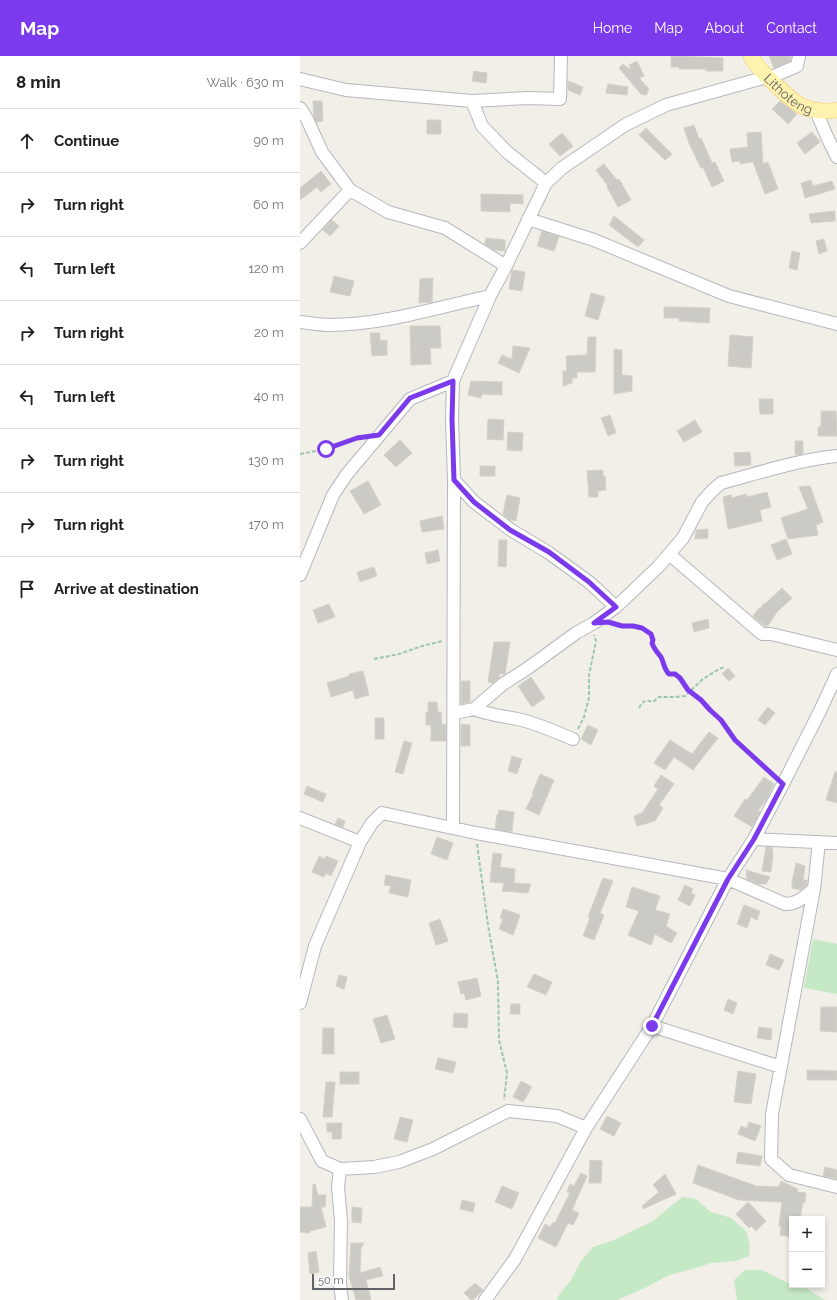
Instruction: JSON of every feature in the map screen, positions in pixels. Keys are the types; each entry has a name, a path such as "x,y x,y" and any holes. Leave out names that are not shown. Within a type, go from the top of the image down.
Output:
{"main road":[{"name":"Lithoteng","path":"750,56 769,79 802,106 816,111 837,110"}],"street":[{"path":"300,79 346,90 472,100 528,98 560,99 561,56"},
{"path":"453,828 453,381 490,296 546,183 562,168 625,125 666,105 769,79 797,66 799,56"},
{"path":"472,100 482,126 507,152 546,183"},
{"path":"300,108 303,120 322,152 350,190 388,212 446,228 506,266"},
{"path":"816,111 837,157"},
{"path":"300,243 350,190"},
{"path":"528,220 594,240 729,296 837,324"},
{"path":"300,322 331,325 371,321 490,296"},
{"path":"300,574 333,495 347,474 410,398 453,381"},
{"path":"454,713 474,709 503,684 616,607 658,567 683,538 702,502 721,484 814,458 837,456"},
{"path":"454,480 474,502 510,530 549,552 589,582 616,607"},
{"path":"669,554 762,634 771,634 837,650"},
{"path":"485,1300 515,1260 586,1128 652,1026 728,879 754,839 783,784 837,674"},
{"path":"474,709 486,714 538,724 574,740"},
{"path":"300,1002 315,946 360,842 372,823 382,813 453,828 728,879 785,904 793,904 814,889"},
{"path":"300,818 360,842"},
{"path":"754,839 837,844"},
{"path":"819,842 814,889 772,1114 771,1159 789,1175 837,1187"},
{"path":"652,1026 780,1067"},
{"path":"300,1119 322,1161 340,1169 374,1167 399,1162 433,1149 508,1111 556,1116 586,1128"},
{"path":"340,1169 338,1187 341,1221 340,1283 342,1300"}],"path":[{"path":"300,454 326,449 357,438 379,435"},
{"path":"574,740 584,717 589,698 589,675 596,642 594,623 608,622 622,626 633,626 642,628 651,634 655,651 660,656 665,670 669,674 675,674 680,678 690,692 701,700 721,720 735,740 783,784"},
{"path":"374,659 399,654 422,646 454,639"},
{"path":"639,708 642,702 647,700 653,702 658,697 686,696 711,674 725,667"},
{"path":"476,832 480,873 498,982 499,1040 507,1073 504,1103 508,1111"}],"green space":[{"path":"813,939 837,944 837,994 804,988"},
{"path":"683,1197 696,1199 711,1212 731,1218 746,1231 750,1245 749,1256 736,1261 711,1263 669,1275 649,1286 617,1300 557,1300 559,1295 571,1280 581,1261 593,1247 614,1240 653,1221"},
{"path":"745,1270 762,1270 789,1284 789,1288 806,1288 825,1300 737,1300 734,1280"}],"building":[{"path":"671,56 723,58 723,71 706,71 706,69 679,69 679,67 671,67"},
{"path":"769,56 791,56 790,61 774,68"},
{"path":"637,61 644,76 639,78 649,89 646,95 641,94 619,68 623,64 629,69 631,68 629,65"},
{"path":"474,71 487,73 486,83 472,81"},
{"path":"568,81 583,87 580,95 568,90"},
{"path":"608,84 628,87 627,95 606,93"},
{"path":"313,101 322,101 323,121 316,122 314,117"},
{"path":"780,101 797,114 788,124 772,109"},
{"path":"427,120 441,120 441,134 427,134"},
{"path":"694,125 699,139 701,138 712,163 715,162 724,181 712,187 703,167 701,168 689,143 684,128"},
{"path":"646,128 672,154 665,160 639,135"},
{"path":"761,132 763,164 768,162 778,189 765,194 753,162 740,164 740,161 732,162 730,149 748,147 747,133"},
{"path":"812,132 820,142 805,154 797,143"},
{"path":"562,133 573,146 560,156 549,144"},
{"path":"604,164 617,180 619,179 631,200 618,207 607,187 608,186 596,170"},
{"path":"321,171 331,184 321,192 317,187 300,200 300,188"},
{"path":"811,180 813,186 832,181 835,189 805,198 801,183"},
{"path":"481,194 523,195 523,204 510,203 510,212 481,211"},
{"path":"835,211 835,221 811,223 809,214"},
{"path":"614,216 644,240 638,247 609,225"},
{"path":"332,220 339,226 330,236 323,230"},
{"path":"542,231 559,237 554,251 537,246"},
{"path":"486,238 505,240 505,251 494,250 485,244"},
{"path":"824,239 827,251 819,254 816,241"},
{"path":"792,251 800,253 797,270 789,268"},
{"path":"512,270 525,272 522,291 509,289"},
{"path":"334,276 354,281 350,296 330,292"},
{"path":"433,278 432,302 419,303 420,279"},
{"path":"591,293 605,297 598,320 585,316"},
{"path":"664,307 710,308 709,323 679,321 679,318 664,318"},
{"path":"410,326 440,326 441,348 430,348 431,364 411,365"},
{"path":"370,333 380,333 380,341 387,340 387,355 372,356"},
{"path":"730,335 753,337 751,368 728,366"},
{"path":"588,337 596,337 595,372 577,372 577,378 572,378 572,383 563,386 563,371 567,371 566,356 587,355"},
{"path":"513,346 530,348 519,373 498,363 502,355 512,359"},
{"path":"614,349 622,350 622,375 632,376 632,391 614,394"},
{"path":"471,381 502,382 502,395 482,394 481,398 468,395"},
{"path":"759,399 773,399 773,414 760,414"},
{"path":"821,411 836,411 837,436 818,436 818,427 821,427"},
{"path":"610,415 616,433 608,436 601,418"},
{"path":"488,419 504,420 503,440 487,439"},
{"path":"695,420 702,432 684,442 677,431"},
{"path":"508,432 523,433 522,451 507,450"},
{"path":"400,440 412,453 396,467 384,455"},
{"path":"795,441 803,441 803,454 795,455"},
{"path":"750,452 751,465 735,466 734,453"},
{"path":"480,466 495,466 495,476 480,476"},
{"path":"603,470 606,490 598,491 598,497 589,497 587,471"},
{"path":"368,481 381,505 364,514 350,491"},
{"path":"810,486 823,522 816,525 818,535 788,539 781,518 808,509 799,487"},
{"path":"767,492 771,507 760,510 762,521 728,529 723,497 731,495 732,498 746,494 747,497"},
{"path":"507,495 520,498 516,521 510,520 503,514"},
{"path":"442,516 444,529 422,532 420,521"},
{"path":"708,529 708,538 695,539 696,530"},
{"path":"786,539 792,554 777,560 771,545"},
{"path":"499,540 507,540 506,567 498,566"},
{"path":"438,550 440,561 427,564 425,553"},
{"path":"374,567 377,576 360,582 357,572"},
{"path":"782,588 792,598 777,612 768,626 765,626 753,616 764,603 765,604"},
{"path":"329,604 335,617 318,623 313,610"},
{"path":"708,619 709,628 694,632 692,623"},
{"path":"494,642 510,642 505,674 499,674 499,678 493,683 488,682"},
{"path":"728,668 735,676 729,681 722,674"},
{"path":"363,671 369,695 355,699 353,690 331,697 327,683 349,676 349,674"},
{"path":"531,677 545,698 532,707 518,686"},
{"path":"461,681 470,681 470,702 461,704"},
{"path":"428,702 437,702 438,712 441,712 442,725 446,724 446,741 431,741 431,725 426,725"},
{"path":"768,707 775,713 765,725 758,720"},
{"path":"375,718 384,718 384,739 375,739"},
{"path":"461,724 470,725 470,746 461,746"},
{"path":"588,725 598,730 591,745 581,739"},
{"path":"709,732 718,738 693,770 674,757 665,770 654,763 670,740 692,754"},
{"path":"404,741 412,743 403,774 395,772"},
{"path":"512,756 522,759 517,774 508,771"},
{"path":"835,772 837,772 837,803 826,800"},
{"path":"540,774 554,780 539,815 526,809 533,795 532,794"},
{"path":"661,775 674,784 659,805 663,808 655,821 637,826 634,816 642,813 658,789 654,786"},
{"path":"764,777 774,784 766,800 758,811 760,812 752,827 734,816 745,799 747,800"},
{"path":"307,786 326,794 323,802 304,794"},
{"path":"499,810 514,812 512,832 495,829"},
{"path":"338,818 345,821 343,827 335,824"},
{"path":"437,837 453,843 447,860 431,854"},
{"path":"766,847 772,847 773,855 771,872 762,871"},
{"path":"493,853 502,854 500,867 515,869 514,883 531,884 528,893 502,891 504,883 490,882"},
{"path":"319,856 325,859 326,856 338,861 331,876 326,873 324,877 312,872"},
{"path":"796,863 805,866 803,880 807,880 807,885 801,890 792,888"},
{"path":"746,870 770,877 766,884 758,884 747,879"},
{"path":"386,875 411,880 408,897 389,893 391,886 384,885"},
{"path":"603,878 613,881 600,913 604,915 594,940 583,936 590,918 588,917"},
{"path":"685,885 693,889 691,893 695,895 690,906 678,900"},
{"path":"632,887 660,896 655,910 670,914 666,926 677,933 671,943 655,934 651,945 628,935 639,911 626,907"},
{"path":"744,905 760,911 757,920 751,917 747,928 737,924"},
{"path":"503,909 520,915 513,935 499,929 503,919 500,918"},
{"path":"440,919 448,941 436,945 429,923"},
{"path":"770,954 784,960 779,970 766,965"},
{"path":"534,974 552,982 546,995 527,987"},
{"path":"339,975 347,977 344,989 336,986"},
{"path":"477,978 481,996 466,1000 464,993 461,994 458,982"},
{"path":"728,999 737,1003 733,1014 724,1010"},
{"path":"511,1004 520,1004 520,1014 510,1014"},
{"path":"821,1007 837,1007 837,1032 820,1031"},
{"path":"454,1013 468,1014 467,1028 453,1027"},
{"path":"387,1015 395,1039 381,1043 373,1019"},
{"path":"759,1027 772,1029 771,1040 757,1038"},
{"path":"323,1028 334,1028 334,1054 322,1054"},
{"path":"438,1058 456,1062 453,1073 435,1069"},
{"path":"807,1070 837,1071 837,1080 807,1080"},
{"path":"738,1071 756,1074 751,1104 734,1102"},
{"path":"340,1072 359,1072 359,1084 340,1084"},
{"path":"521,1081 532,1087 523,1102 513,1097"},
{"path":"326,1082 335,1082 332,1117 323,1117"},
{"path":"607,1116 621,1123 614,1136 600,1129"},
{"path":"400,1117 413,1120 407,1142 394,1139"},
{"path":"749,1122 761,1126 755,1141 738,1134 741,1126 747,1128"},
{"path":"327,1123 342,1123 341,1139 332,1139 332,1132 327,1132"},
{"path":"738,1152 762,1156 760,1166 736,1163"},
{"path":"590,1160 602,1161 601,1183 589,1183"},
{"path":"698,1165 756,1186 779,1187 781,1181 798,1189 797,1192 806,1193 805,1203 803,1202 801,1216 789,1216 789,1236 780,1235 781,1227 779,1226 782,1202 739,1200 693,1183"},
{"path":"825,1167 837,1170 837,1179 823,1176"},
{"path":"581,1173 587,1176 572,1210 579,1213 573,1225 568,1223 556,1247 538,1238 545,1224 550,1227 553,1222 555,1223 570,1193 567,1192 570,1184 574,1186"},
{"path":"665,1174 676,1194 643,1209 642,1206 659,1192 653,1185"},
{"path":"313,1184 315,1184 318,1195 326,1195 325,1207 321,1207 326,1227 310,1231 310,1233 300,1232 300,1207 312,1207"},
{"path":"502,1186 519,1193 512,1209 495,1202"},
{"path":"462,1200 475,1203 473,1212 460,1209"},
{"path":"748,1202 766,1221 756,1231 751,1226 749,1228 736,1214"},
{"path":"352,1207 362,1208 361,1223 352,1222"},
{"path":"351,1243 364,1243 361,1248 360,1273 380,1267 383,1276 366,1280 371,1300 356,1300 349,1276"},
{"path":"316,1251 319,1272 310,1274 308,1253"},
{"path":"475,1283 483,1290 473,1300 471,1300 464,1293"}],"route":[{"path":"326,449 357,438 379,435 410,398 453,381 452,419 454,480 474,502 510,530 549,552 589,582 616,607 594,623 608,622 622,626 633,626 642,628 651,634 655,651 660,656 665,670 669,674 675,674 680,678 688,690 701,700 721,720 735,740 783,784 754,839 728,879 652,1026"}]}
